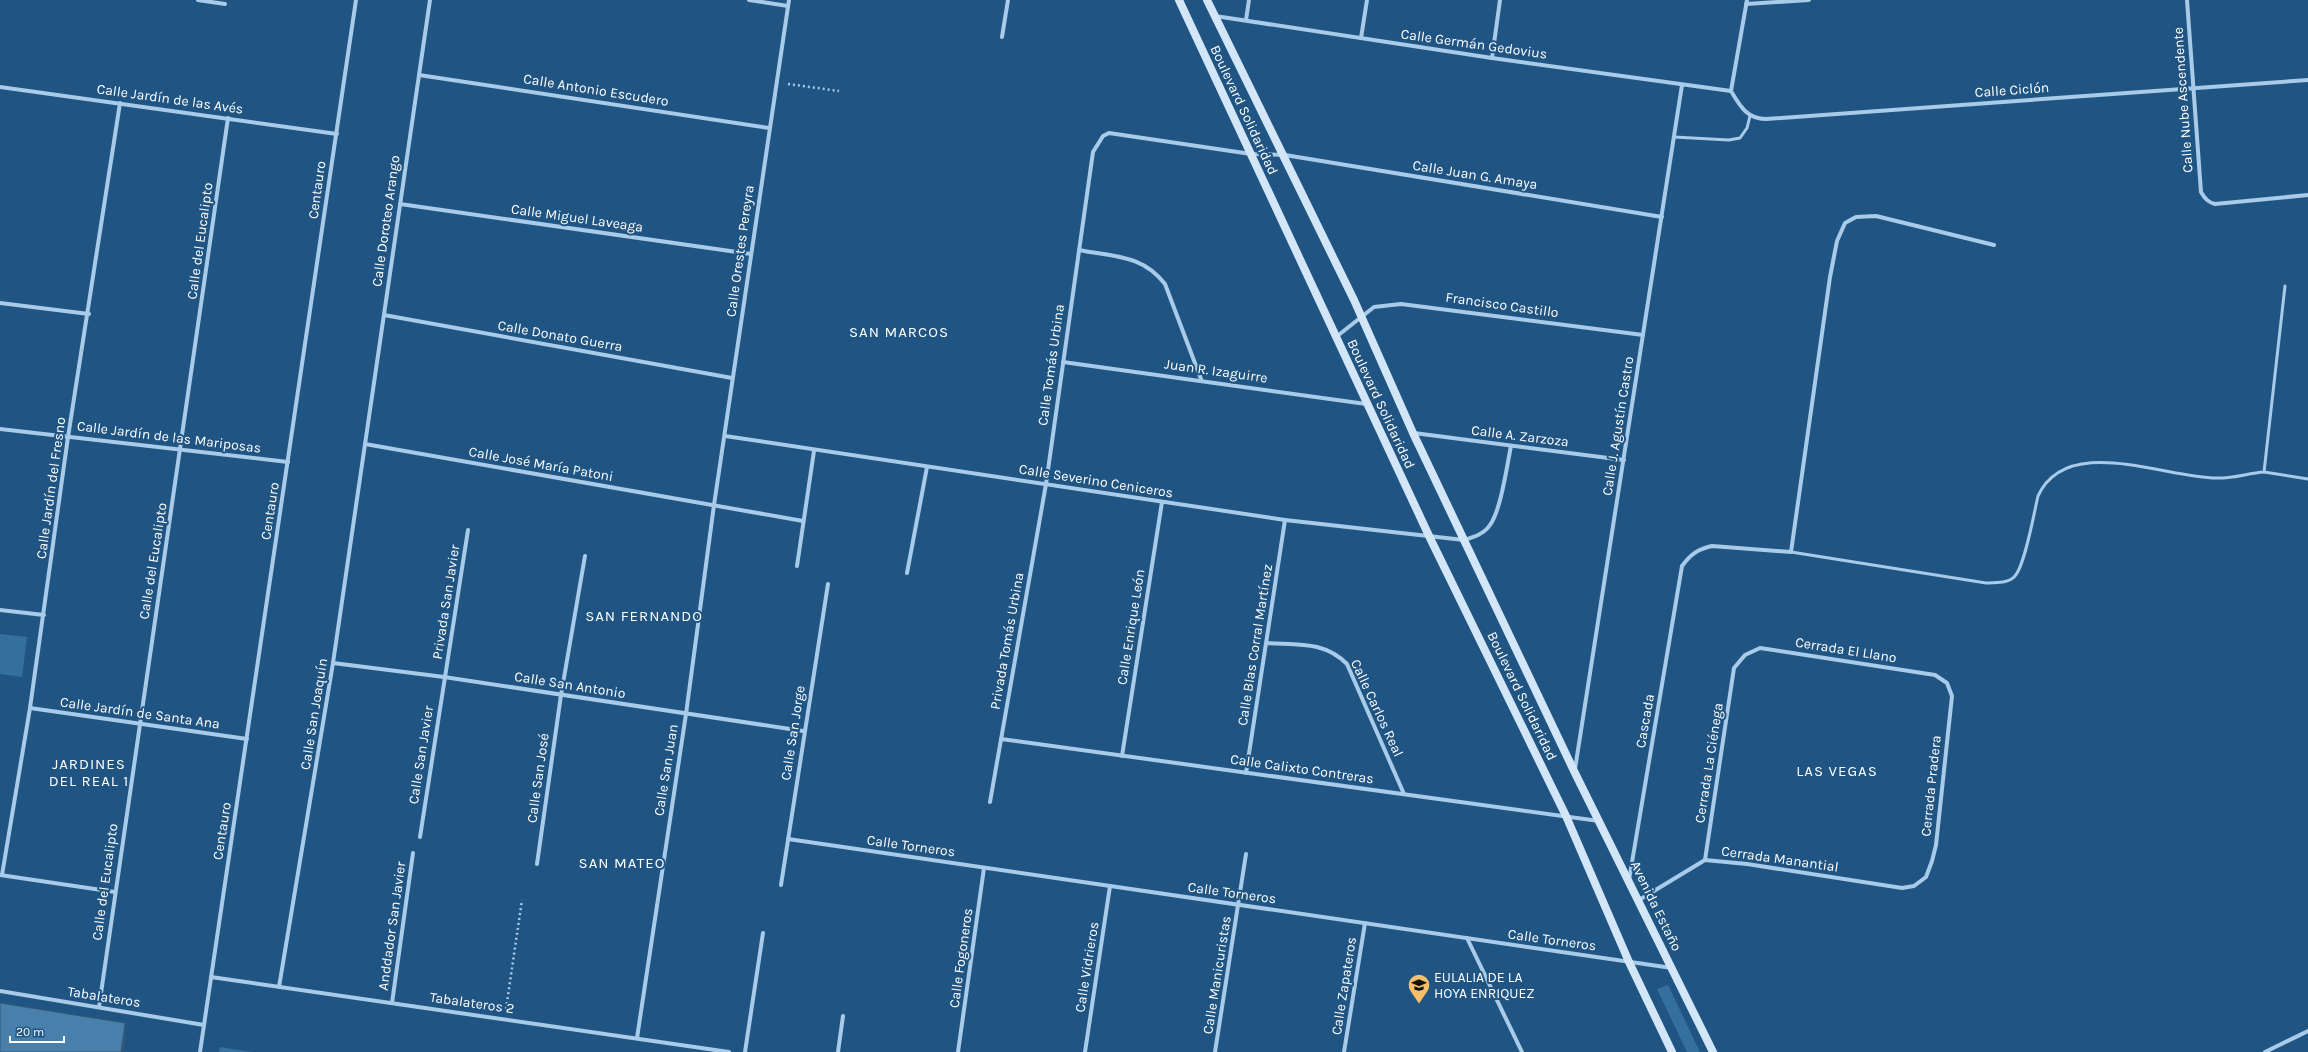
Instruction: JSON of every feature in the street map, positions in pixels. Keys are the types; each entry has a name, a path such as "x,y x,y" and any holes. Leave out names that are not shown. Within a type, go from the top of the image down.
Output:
{"main road":[{"name":"Boulevard Solidaridad","path":"1179,0 1335,338 1430,538 1566,816"},
{"name":"Boulevard Solidaridad","path":"1207,0 1285,155 1361,316 1413,433 1574,771"},
{"name":"Avenida Estaño","path":"1574,771 1713,1052"},
{"path":"1566,816 1629,962 1672,1052"}],"street":[{"path":"198,0 225,4"},
{"name":"Centauro","path":"200,1052 356,0"},
{"name":"Calle Doroteo Arango","path":"365,444 430,0"},
{"path":"749,0 788,6"},
{"name":"Calle Orestes Pereyra","path":"714,505 789,0"},
{"path":"1002,37 1008,0"},
{"path":"1246,20 1249,0"},
{"path":"1361,38 1367,0"},
{"path":"1492,58 1500,0"},
{"path":"1750,116 1742,109 1731,91 1746,2 1810,0"},
{"name":"Calle Nube Ascendente","path":"2187,0 2201,192 2204,197 2209,202 2215,204 2308,195"},
{"name":"Calle Germán Gedovius","path":"1215,16 1492,58 1731,91"},
{"name":"Calle Antonio Escudero","path":"419,75 769,128"},
{"name":"Calle Ciclón","path":"1750,116 1758,119 1766,119 2193,87 2308,80"},
{"name":"Calle J. Agustín Castro","path":"1574,771 1682,85"},
{"name":"Calle Jardín de las Avés","path":"0,87 337,134"},
{"name":"Calle Jardín del Fresno","path":"1,875 30,708 68,437 89,314 120,103"},
{"name":"Calle del Eucalipto","path":"99,1007 228,118"},
{"name":"Calle Juan G. Amaya","path":"1079,250 1093,152 1103,136 1109,133 1251,154 1285,155 1662,217"},
{"name":"Calle Miguel Laveaga","path":"400,204 751,254"},
{"path":"1791,552 1830,277 1837,241 1845,223 1856,217 1876,216 1994,245"},
{"path":"1079,250 1140,262 1155,271 1165,284 1200,379"},
{"name":"Calle Tomás Urbina","path":"1046,484 1079,250"},
{"path":"0,303 89,314"},
{"name":"Francisco Castillo","path":"1335,338 1374,307 1401,304 1643,335"},
{"name":"Calle Donato Guerra","path":"384,315 732,378"},
{"name":"Juan R. Izaguirre","path":"1063,362 1200,379 1367,404"},
{"name":"Calle Jardín de las Mariposas","path":"0,429 288,462"},
{"name":"Calle A. Zarzoza","path":"1413,433 1624,460"},
{"name":"Calle Severino Ceniceros","path":"725,436 814,451 1285,520 1430,538 1464,540"},
{"name":"Calle José María Patoni","path":"365,444 803,521"},
{"name":"Calle San Joaquín","path":"279,987 334,664 365,444"},
{"path":"1464,540 1479,536 1490,525 1496,511 1511,446"},
{"path":"797,566 814,451"},
{"path":"907,574 926,467"},
{"name":"Privada Tomás Urbina","path":"990,802 1046,484"},
{"name":"Calle Enrique León","path":"1122,756 1162,502"},
{"name":"Calle San Juan","path":"636,1038 686,714 714,505"},
{"name":"Calle Blas Corral Martínez","path":"1246,773 1285,520"},
{"name":"Privada San Javier","path":"444,677 468,530"},
{"name":"Cascada","path":"1629,880 1682,566 1690,555 1700,549 1712,546 1791,552"},
{"name":"Calle San José","path":"537,864 561,695 585,556"},
{"name":"Calle San Jorge","path":"781,885 803,731 828,584"},
{"path":"0,610 44,615"},
{"name":"Calle Carlos Real","path":"1267,644 1323,647 1337,654 1347,664 1404,794"},
{"name":"Cerrada El Llano","path":"1734,668 1745,655 1760,648 1935,675 1947,683 1952,696"},
{"name":"Calle San Antonio","path":"334,664 444,677 803,731"},
{"name":"Cerrada La Ciénega","path":"1705,860 1734,668"},
{"name":"Calle San Javier","path":"420,837 444,677"},
{"name":"Cerrada Pradera","path":"1926,877 1936,845 1952,696"},
{"name":"Calle Jardín de Santa Ana","path":"30,708 247,739"},
{"name":"Calle Calixto Contreras","path":"1001,740 1599,821"},
{"name":"Calle Torneros","path":"788,839 1672,968"},
{"name":"Anddador San Javier","path":"392,1003 413,853"},
{"name":"Calle Manicuristas","path":"1215,1052 1246,854"},
{"name":"Cerrada Manantial","path":"1639,900 1705,860 1747,864 1902,888 1914,886 1926,877"},
{"name":"Calle Fogoneros","path":"958,1052 984,868"},
{"path":"1,875 115,892"},
{"name":"Calle Vidrieros","path":"1085,1052 1110,886"},
{"name":"Calle Zapateros","path":"1344,1052 1365,923"},
{"path":"745,1052 763,933"},
{"path":"1467,938 1522,1052"},
{"name":"Tabalateros 2","path":"211,977 729,1052"},
{"name":"Tabalateros","path":"0,991 204,1025"},
{"path":"838,1052 843,1016"},
{"path":"2265,1052 2308,1031"}],"lane":[{"path":"1674,137 1729,140 1740,138 1747,128 1750,116"},
{"path":"2264,472 2285,286"},
{"path":"1791,552 1986,583 2005,582 2015,576 2021,565 2038,496 2043,486 2053,477 2068,468 2084,463 2103,461 2216,478 2237,476 2247,472 2264,472 2308,479"}],"path":[{"path":"776,83 839,91"},
{"path":"504,1019 522,900"}],"shaded area":[{"path":"0,634 27,637 22,677 0,674"},
{"path":"1668,985 1700,1052 1687,1052 1657,989"},
{"path":"220,1047 252,1052 219,1052"}],"building":[{"path":"0,1003 125,1023 121,1052 0,1052"}],"place":[{"name":"EULALIA DE LA HOYA ENRIQUEZ","path":"1419,1004"}],"district":[{"name":"SAN MARCOS","path":"899,332"},
{"name":"SAN FERNANDO","path":"644,616"},
{"name":"LAS VEGAS","path":"1837,771"},
{"name":"JARDINES DEL REAL 1","path":"89,772"},
{"name":"SAN MATEO","path":"622,863"}]}
